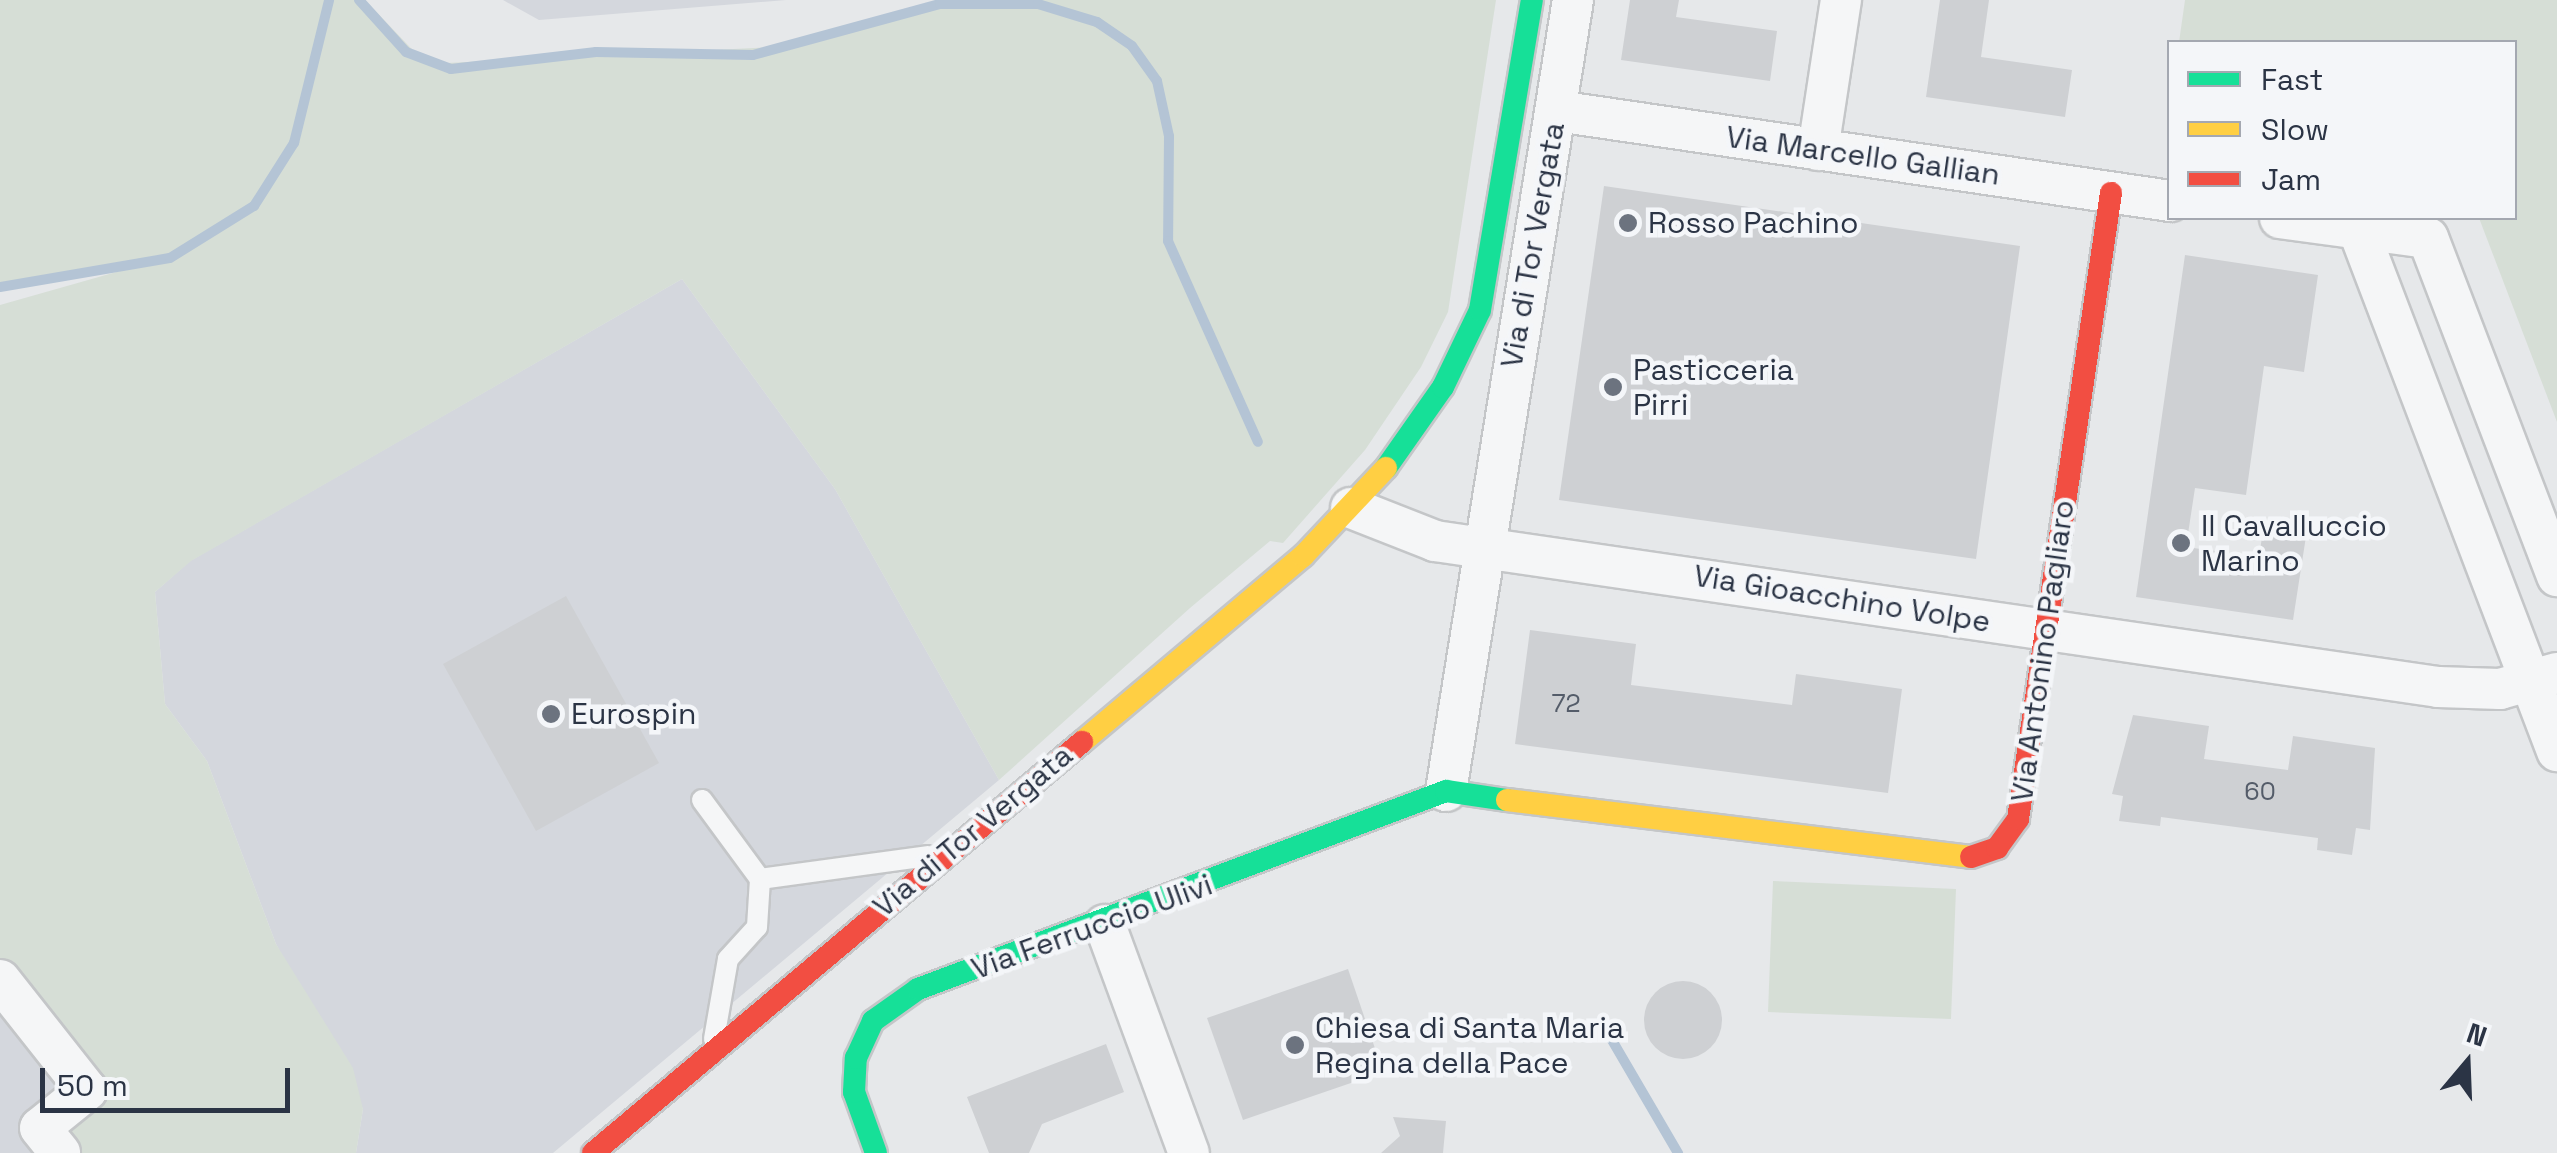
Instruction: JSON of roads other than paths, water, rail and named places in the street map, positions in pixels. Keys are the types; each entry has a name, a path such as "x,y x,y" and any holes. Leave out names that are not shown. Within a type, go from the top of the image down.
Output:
{"street":[{"name":"Via di Tor Vergata","path":"593,1153 1351,508 1432,406 1480,310 1532,0"},
{"name":"Via di Tor Vergata","path":"1446,791 1573,0"},
{"path":"1818,150 1841,0"},
{"name":"Via Marcello Gallian","path":"1557,111 2167,202"},
{"name":"Via Antonino Pagliaro","path":"1446,791 1851,848 1988,853 2018,820 2112,193"},
{"path":"2294,220 2428,238 2557,576"},
{"path":"2358,229 2544,678 2557,750"},
{"path":"1351,508 1482,549"},
{"name":"Via Gioacchino Volpe","path":"1482,549 2438,687 2544,678"},
{"name":"Via Ferruccio Ulivi","path":"876,1153 854,1092 856,1058 874,1022 918,989 1105,924 1446,791"},
{"path":"1105,924 1189,1153"},
{"path":"0,980 86,1090 40,1128 60,1153"}],"lane":[{"path":"702,800 760,879 757,927 728,959 720,984 714,1050"},
{"path":"760,879 944,855"}],"waterway":[{"path":"0,287 170,258 254,206 294,143 329,0"},
{"path":"359,0 406,52 451,69 596,52 753,55 940,4 1038,4 1097,22 1132,46 1157,81 1169,136 1168,241 1258,442"},
{"path":"1609,1035 1678,1153"}],"place":[{"name":"Rosso Pachino","path":"1628,223"},
{"name":"Pasticceria Pirri","path":"1613,387"},
{"name":"Il Cavalluccio Marino","path":"2181,543"},
{"name":"Eurospin","path":"551,714"},
{"name":"Chiesa di Santa Maria Regina della Pace","path":"1295,1045"}]}
